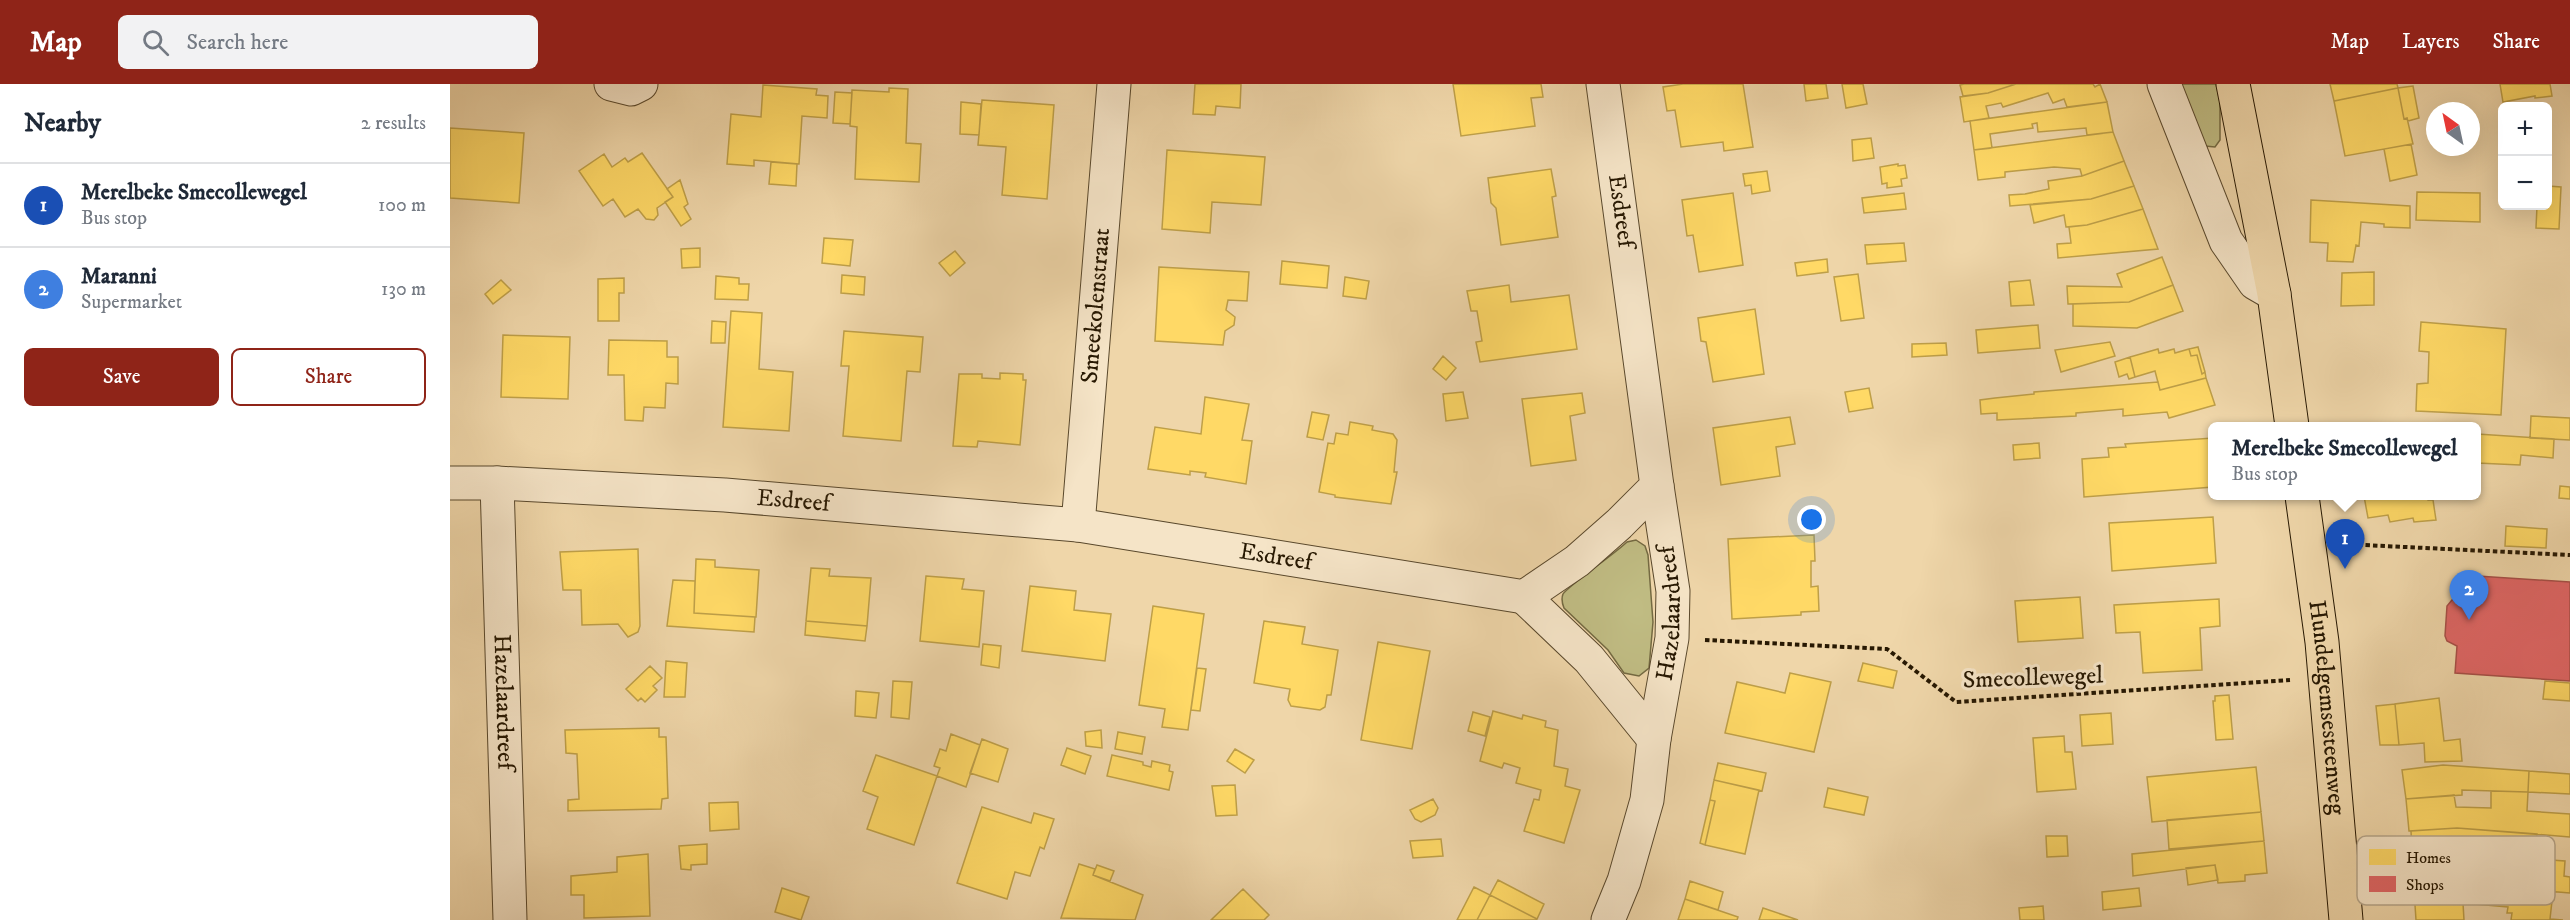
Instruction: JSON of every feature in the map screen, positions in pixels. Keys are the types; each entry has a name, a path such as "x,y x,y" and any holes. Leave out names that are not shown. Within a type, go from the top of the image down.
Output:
{"main road":[{"path":"2233,84 2274,294 2291,422"},
{"name":"Hundelgemsesteenweg","path":"2303,500 2322,642 2346,920"}],"street":[{"path":"611,84 631,89 641,84"},
{"name":"Smeekolenstraat","path":"1078,525 1114,84"},
{"name":"Esdreef","path":"1604,84 1657,486"},
{"path":"2164,84 2226,241 2255,283 2274,294"},
{"name":"Esdreef","path":"450,483 497,483 724,495 1078,525 1524,597"},
{"name":"Hazelaardreef","path":"497,483 510,920"},
{"path":"1524,597 1577,561 1657,486"},
{"name":"Hazelaardreef","path":"1608,920 1624,881 1647,800 1654,739 1671,638 1673,591 1657,486"},
{"name":"Hazelaardreef","path":"1524,597 1589,658 1654,739"}],"path":[{"path":"2309,542 2570,555"},
{"name":"Smecollewegel","path":"1671,638 1887,649 1956,702 2288,682 2322,642"}],"shaded area":[{"path":"2180,84 2216,84 2220,102 2220,140 2215,147 2205,146"},
{"path":"1636,540 1645,546 1648,555 1653,622 1649,668 1639,676 1624,673 1608,650 1564,608 1562,599 1563,594 1573,584 1627,542"}],"building: Homes":[{"path":"1195,84 1241,84 1240,108 1216,106 1215,115 1193,114"},
{"path":"1453,84 1541,84 1543,97 1531,98 1535,126 1461,136"},
{"path":"1683,84 1743,84 1753,147 1724,151 1723,142 1681,147 1675,110 1667,111 1663,87"},
{"path":"1804,84 1826,84 1828,98 1806,101"},
{"path":"1842,84 1863,84 1867,104 1846,108"},
{"path":"2016,84 1988,93 1963,96 1960,85"},
{"path":"2016,84 2093,84 2095,87 2100,84 2107,102 2067,107 2064,99 2053,103 2048,93 2003,107 2001,103 1986,106 1989,118 1964,122 1960,97 1988,93"},
{"path":"2330,84 2397,84 2398,88 2334,101"},
{"path":"2500,84 2550,84 2552,96 2535,98 2535,96 2503,102"},
{"path":"763,85 817,89 816,95 828,96 827,118 802,116 799,164 754,160 754,166 727,164 731,114 761,117"},
{"path":"2413,86 2419,118 2408,121 2407,118 2404,119 2398,88"},
{"path":"889,88 908,89 906,143 921,144 919,182 855,179 857,127 850,126 852,90 889,92"},
{"path":"2398,88 2404,119 2407,118 2413,144 2345,156 2334,101"},
{"path":"835,92 852,93 850,124 833,123"},
{"path":"982,100 1054,105 1047,199 1002,195 1006,147 978,145"},
{"path":"961,102 981,104 979,135 960,134"},
{"path":"2107,102 2113,132 2087,135 2086,128 2038,132 2037,123 2032,124 2033,128 1990,134 1992,148 1974,150 1970,121"},
{"path":"450,128 524,133 519,203 450,198"},
{"path":"2113,132 2124,161 2082,176 2080,169 2054,167 2005,172 2005,177 1978,180 1974,150"},
{"path":"1871,138 1874,158 1853,161 1852,140"},
{"path":"2411,144 2417,175 2390,181 2384,149"},
{"path":"1167,150 1265,157 1261,205 1212,202 1210,233 1162,229"},
{"path":"642,153 673,197 657,208 658,215 654,220 646,219 638,209 625,217 613,199 603,206 579,171 604,154 612,167 625,158 628,162"},
{"path":"2124,161 2134,186 2091,199 2010,206 2009,195 2049,189 2048,181 2082,176"},
{"path":"771,162 797,164 796,186 769,184"},
{"path":"1898,164 1898,166 1905,165 1907,178 1901,179 1902,186 1887,188 1887,183 1882,184 1880,167"},
{"path":"1551,169 1556,196 1552,197 1558,237 1501,245 1496,208 1491,203 1488,178"},
{"path":"1767,171 1770,191 1752,194 1751,185 1745,186 1743,174"},
{"path":"680,180 688,204 684,207 691,219 681,226 665,202 673,197 667,189"},
{"path":"2134,186 2143,209 2087,225 2066,227 2064,215 2034,223 2030,205 2091,199"},
{"path":"2552,186 2561,187 2559,229 2536,228 2537,210 2552,210"},
{"path":"2417,192 2480,193 2480,222 2416,220"},
{"path":"1733,193 1743,265 1699,272 1693,235 1687,236 1682,200"},
{"path":"1904,193 1906,209 1864,213 1862,198"},
{"path":"2311,200 2410,206 2410,228 2384,227 2384,224 2361,222 2359,246 2356,245 2353,262 2327,261 2328,243 2310,242"},
{"path":"2143,209 2158,249 2058,258 2057,244 2071,243 2069,227 2087,225"},
{"path":"824,238 853,240 850,266 822,263"},
{"path":"1904,243 1906,261 1867,264 1865,245"},
{"path":"700,248 700,267 682,268 681,249"},
{"path":"955,251 965,263 950,276 939,263"},
{"path":"2162,257 2173,285 2129,302 2068,304 2067,286 2122,287 2117,274"},
{"path":"1827,259 1828,272 1797,276 1795,263"},
{"path":"1282,261 1329,266 1327,288 1280,284"},
{"path":"1159,267 1249,272 1247,301 1228,300 1226,310 1235,317 1234,325 1225,331 1223,345 1155,341"},
{"path":"2374,272 2374,305 2341,306 2342,273"},
{"path":"1858,274 1864,318 1841,321 1834,277"},
{"path":"842,275 865,277 864,295 841,293"},
{"path":"716,276 739,278 739,284 749,284 748,300 715,299"},
{"path":"1345,277 1369,281 1366,299 1343,296"},
{"path":"624,278 624,293 619,293 619,321 598,321 598,279"},
{"path":"501,280 511,290 493,304 485,294"},
{"path":"2030,280 2034,305 2011,306 2009,282"},
{"path":"1509,285 1511,302 1569,295 1577,349 1480,362 1476,342 1482,341 1477,311 1471,311 1467,291"},
{"path":"2173,285 2183,311 2137,328 2073,326 2073,304 2129,302"},
{"path":"1755,309 1764,374 1713,382 1706,342 1701,341 1698,318"},
{"path":"731,311 762,313 759,369 793,372 789,431 723,427"},
{"path":"712,321 726,322 725,343 711,343"},
{"path":"2421,322 2506,329 2501,415 2416,411 2417,384 2428,383 2429,352 2419,351"},
{"path":"2038,325 2040,348 1978,353 1976,330"},
{"path":"844,331 923,337 920,372 907,371 901,441 843,436 849,366 841,366"},
{"path":"503,335 570,337 568,399 501,397"},
{"path":"609,340 667,341 667,357 678,357 678,384 666,383 665,408 644,407 643,421 625,420 624,375 608,375"},
{"path":"2110,342 2115,356 2061,372 2055,350"},
{"path":"1946,343 1947,355 1912,357 1912,344"},
{"path":"2198,347 2205,372 2202,374 2197,355 2191,356 2189,349"},
{"path":"2158,349 2159,353 2174,349 2175,353 2189,349 2191,356 2197,355 2202,374 2205,372 2206,378 2160,390 2155,371 2135,377 2130,357"},
{"path":"1443,356 1456,368 1446,380 1433,369"},
{"path":"2130,357 2135,377 2129,379 2127,374 2119,377 2115,362"},
{"path":"1000,373 1023,374 1023,380 1026,380 1020,445 978,441 977,447 953,446 959,374 982,374 982,378 1000,379"},
{"path":"2206,378 2215,405 2169,418 2167,412 2123,416 2123,409 2076,413 2076,416 1997,420 1997,413 1981,414 1980,400 2034,394 2034,392 2158,382 2160,390"},
{"path":"1869,388 1873,408 1849,412 1845,392"},
{"path":"1463,392 1468,418 1446,421 1443,394"},
{"path":"1582,393 1585,413 1570,416 1576,460 1531,466 1522,399"},
{"path":"1205,397 1249,404 1242,440 1252,441 1246,484 1205,477 1206,473 1190,471 1190,475 1148,469 1155,427 1201,434"},
{"path":"1312,412 1329,415 1323,440 1307,437"},
{"path":"2531,416 2570,418 2570,440 2530,438"},
{"path":"1790,417 1795,444 1776,447 1780,476 1721,485 1713,428"},
{"path":"1350,422 1373,426 1372,430 1393,434 1397,440 1394,472 1397,472 1391,504 1335,497 1335,495 1319,492 1328,443 1334,444 1336,433 1348,435"},
{"path":"2481,434 2554,439 2553,458 2521,455 2520,465 2481,463"},
{"path":"2208,438 2208,487 2084,497 2082,459 2109,457 2108,448 2126,447 2125,444"},
{"path":"2039,443 2040,458 2014,460 2013,445"},
{"path":"2560,486 2570,487 2570,499 2559,498"},
{"path":"2365,500 2433,500 2436,520 2414,522 2413,518 2390,522 2388,515 2368,518"},
{"path":"2213,517 2216,563 2112,571 2109,523"},
{"path":"2506,526 2547,529 2546,548 2505,546"},
{"path":"1814,535 1815,561 1811,561 1811,587 1818,586 1819,611 1801,612 1801,615 1732,619 1728,539"},
{"path":"638,549 640,626 638,632 628,637 618,624 582,625 581,590 563,590 560,552"},
{"path":"696,559 715,560 715,567 759,570 756,617 694,613"},
{"path":"811,568 830,569 829,576 871,578 867,626 806,621"},
{"path":"926,576 964,579 962,589 984,591 979,647 920,641"},
{"path":"673,580 695,581 694,613 755,617 754,632 667,626"},
{"path":"1030,586 1076,591 1074,610 1111,614 1105,661 1022,651"},
{"path":"2080,597 2083,638 2018,642 2015,601"},
{"path":"2219,599 2220,626 2200,628 2202,670 2143,673 2140,632 2116,633 2114,605"},
{"path":"1153,606 1204,614 1188,730 1162,727 1165,709 1139,705"},
{"path":"806,621 867,626 865,641 805,635"},
{"path":"1264,621 1305,627 1302,644 1338,650 1331,695 1327,695 1325,707 1320,710 1291,706 1288,700 1290,689 1254,683"},
{"path":"1378,642 1430,651 1412,749 1361,740"},
{"path":"983,644 1001,646 999,668 981,665"},
{"path":"666,661 687,663 685,697 664,697"},
{"path":"1863,663 1897,671 1893,688 1858,681"},
{"path":"650,666 662,678 653,686 657,690 645,702 641,698 638,701 626,689"},
{"path":"1197,668 1206,669 1200,711 1191,710"},
{"path":"1790,673 1831,682 1814,752 1725,733 1737,682 1785,693"},
{"path":"893,681 912,682 909,719 891,717"},
{"path":"2545,681 2570,683 2570,701 2543,699"},
{"path":"856,691 879,693 876,718 855,716"},
{"path":"2229,695 2233,739 2216,740 2213,701 2215,701 2215,696"},
{"path":"2439,698 2444,741 2460,739 2462,761 2425,762 2424,743 2399,745 2395,704"},
{"path":"2395,704 2399,745 2380,745 2376,706"},
{"path":"1493,711 1522,719 1523,715 1546,721 1545,727 1558,730 1554,766 1568,769 1565,786 1580,790 1564,843 1524,831 1534,799 1539,800 1541,790 1516,783 1520,768 1504,763 1502,768 1480,761"},
{"path":"1473,712 1490,717 1485,736 1468,731"},
{"path":"2111,713 2113,744 2082,746 2080,715"},
{"path":"659,728 659,737 666,737 668,798 662,799 661,809 568,811 568,800 579,799 577,754 566,753 565,730"},
{"path":"1101,730 1102,748 1086,746 1085,732"},
{"path":"1118,732 1145,737 1142,754 1115,749"},
{"path":"951,734 980,745 966,787 937,776 940,768 934,766 940,749 946,751"},
{"path":"2064,736 2065,752 2072,752 2076,789 2037,792 2033,738"},
{"path":"982,739 1008,749 998,782 970,773"},
{"path":"1067,748 1091,756 1085,774 1061,765"},
{"path":"1235,749 1254,760 1245,773 1227,761"},
{"path":"876,755 937,776 914,845 867,829 878,797 863,791"},
{"path":"1112,755 1143,762 1143,765 1151,767 1152,761 1170,765 1169,771 1173,772 1169,790 1107,776"},
{"path":"1718,763 1766,773 1762,791 1714,780"},
{"path":"2443,765 2529,771 2528,792 2462,790 2462,795 2406,799 2402,770"},
{"path":"2256,767 2261,812 2152,822 2147,777"},
{"path":"2529,771 2570,774 2570,794 2528,792"},
{"path":"1714,780 1759,790 1745,854 1705,845 1715,801 1710,800"},
{"path":"1235,785 1237,815 1216,816 1212,786"},
{"path":"1828,788 1868,797 1864,815 1824,807"},
{"path":"2491,791 2528,792 2527,811 2570,814 2570,837 2457,828 2409,831 2406,799 2454,795 2456,807 2491,808"},
{"path":"1433,799 1438,808 1435,815 1421,822 1415,819 1410,810"},
{"path":"1710,800 1715,801 1705,845 1700,843"},
{"path":"738,802 739,829 710,831 709,803"},
{"path":"982,807 1031,823 1034,813 1054,819 1044,849 1040,847 1030,876 1015,872 1007,899 957,883"},
{"path":"2261,812 2264,841 2169,849 2167,820"},
{"path":"2457,828 2537,834 2537,836 2411,836 2411,831"},
{"path":"2046,836 2067,836 2068,856 2047,857"},
{"path":"1441,839 1443,856 1413,858 1410,841"},
{"path":"2264,841 2267,873 2245,875 2245,881 2218,883 2215,865 2133,876 2132,854"},
{"path":"707,844 707,864 691,865 691,870 681,869 679,846"},
{"path":"648,854 650,916 584,918 584,895 571,895 571,876 617,872 617,857"},
{"path":"2555,860 2565,861 2564,876 2570,877 2570,893 2555,892"},
{"path":"1079,864 1095,869 1093,875 1143,895 1135,920 1061,918"},
{"path":"1097,865 1114,871 1110,881 1093,875"},
{"path":"2215,865 2218,880 2188,885 2186,868"},
{"path":"1498,880 1544,904 1537,919 1490,895"},
{"path":"1690,881 1723,892 1718,910 1685,899"},
{"path":"1474,887 1490,895 1477,920 1457,920"},
{"path":"782,888 809,897 801,920 775,912"},
{"path":"2139,888 2141,906 2103,910 2102,892"},
{"path":"1243,889 1269,915 1264,920 1211,920"},
{"path":"1490,895 1537,919 1477,920"},
{"path":"1685,899 1738,917 1737,920 1678,920"},
{"path":"2415,905 2463,905 2464,920 2416,920"},
{"path":"2486,905 2552,905 2550,919 2563,920 2511,920 2512,913 2507,913 2508,907"},
{"path":"2043,906 2044,920 2020,920 2019,908"},
{"path":"1763,908 1798,920 1759,920"}],"building: Shops":[{"path":"2462,575 2570,582 2570,681 2455,673 2457,646 2447,641 2445,636 2447,606 2452,600 2460,599"}],"place":[{"name":"Merelbeke Smecollewegel","path":"2345,569"},
{"name":"Maranni","path":"2469,620"}]}
